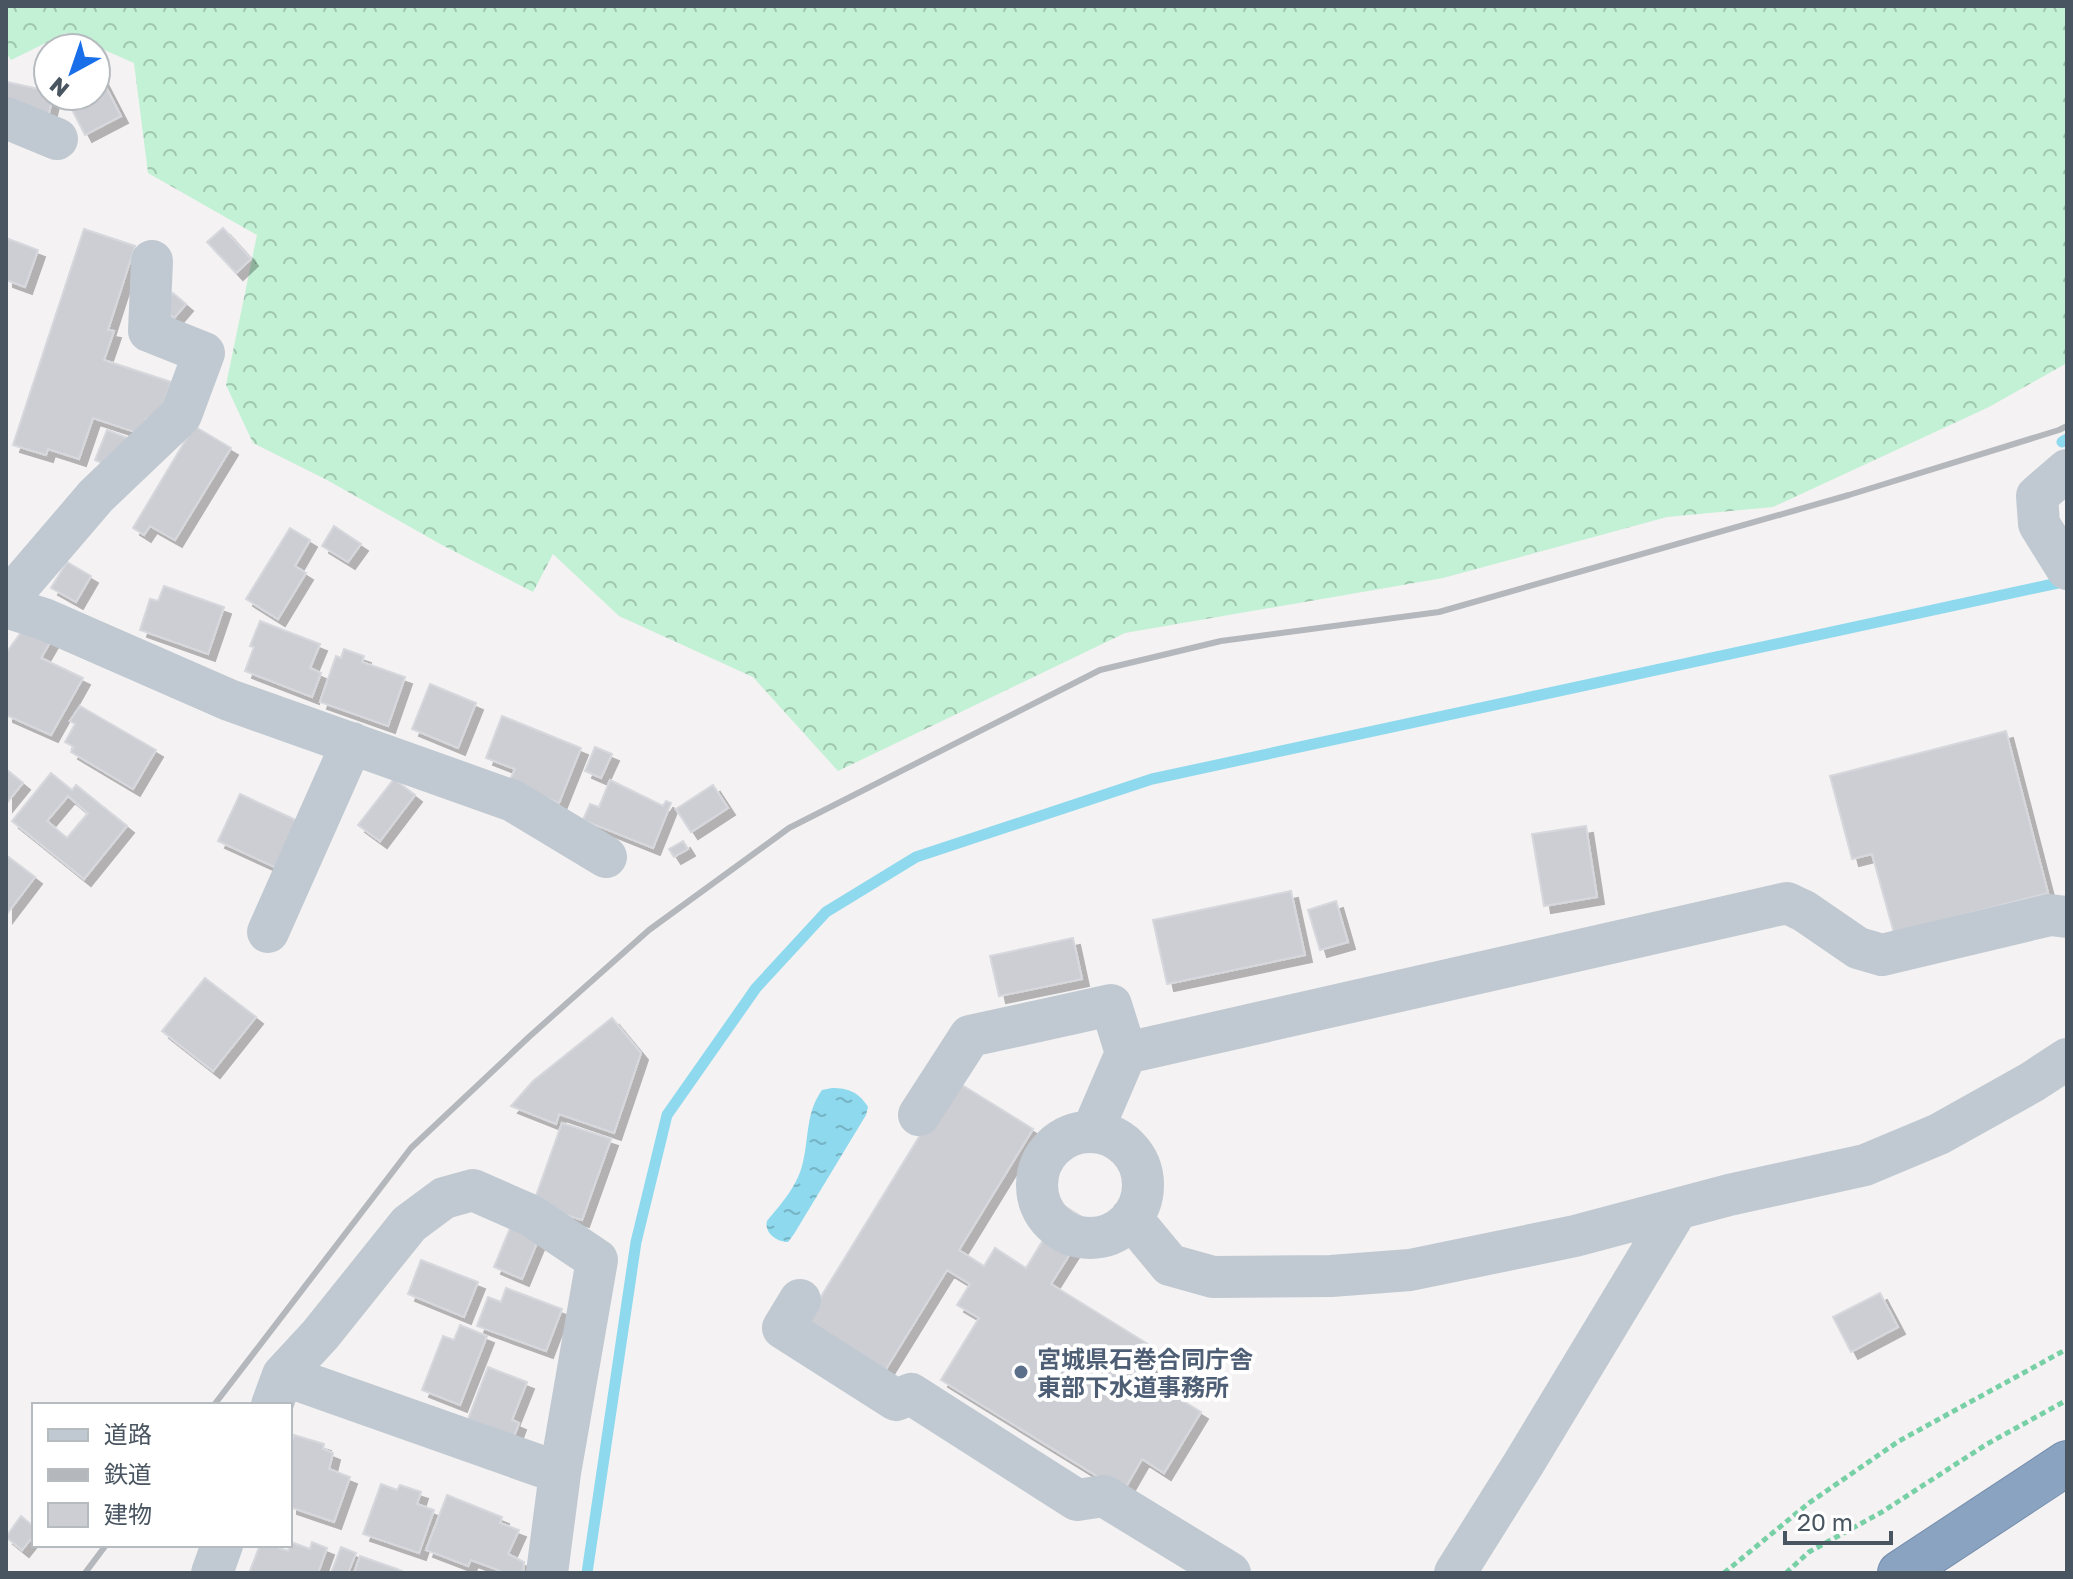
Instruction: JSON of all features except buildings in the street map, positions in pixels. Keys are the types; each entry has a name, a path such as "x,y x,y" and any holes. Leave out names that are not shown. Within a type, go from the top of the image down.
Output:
{"highway":[{"path":"1900,1573 2067,1463"}],"street":[{"path":"6,118 57,139"},
{"path":"152,261 149,331 204,353 181,415 96,496 6,604 229,700 513,801 606,857"},
{"path":"2062,561 2039,524 2037,496 2067,470"},
{"path":"268,932 352,743"},
{"path":"1126,1053 1787,903 1858,948 1882,955 2050,915 2067,917"},
{"path":"919,1115 970,1036 1111,1005 1126,1053 1092,1132"},
{"path":"1131,1218 1170,1265 1213,1277 1331,1276 1410,1270 1575,1236 1729,1195 1865,1165 1939,1134 2067,1059"},
{"path":"1092,1132 1116,1138 1129,1148 1143,1178 1142,1195 1131,1218 1113,1233 1097,1238 1080,1237 1064,1231 1051,1221 1042,1208 1037,1191 1037,1175 1053,1145 1067,1136 1092,1132"},
{"path":"547,1573 560,1473 597,1260 530,1215 473,1190 444,1198 409,1224 277,1390 560,1473"},
{"path":"1455,1573 1676,1211"},
{"path":"800,1300 783,1328 896,1400 911,1394 1077,1500 1104,1496 1230,1573"},
{"path":"212,1573 221,1547"}],"path":[{"path":"1724,1573 1809,1503 1899,1441 2067,1349"},
{"path":"1786,1573 1809,1552 1882,1512 1987,1444 2067,1400"}],"green space":[{"path":"6,6 2067,6 2067,363 1989,407 1773,507 1667,517 1443,578 1125,633 838,771 753,677 619,616 553,554 533,592 253,443 226,385 257,235 148,173 134,63 112,53 112,32 32,32 32,50 11,60 6,52"}],"water":[{"path":"832,1088 857,1094 868,1107 866,1115 794,1234 788,1242 780,1240 769,1233 767,1221 789,1193 801,1170 817,1098 822,1090"}],"waterway":[{"path":"2062,442 2067,439"},
{"path":"587,1573 636,1242 667,1115 756,988 826,912 916,857 1152,779 2067,581"}],"railway":[{"path":"216,1403 411,1148 649,930 789,828 1100,670 1221,641 1439,612 1849,495 2067,426"},
{"path":"85,1573 104,1547"}],"place":[{"name":"宮城県石巻合同庁舎 東部下水道事務所","path":"1021,1372"}]}
